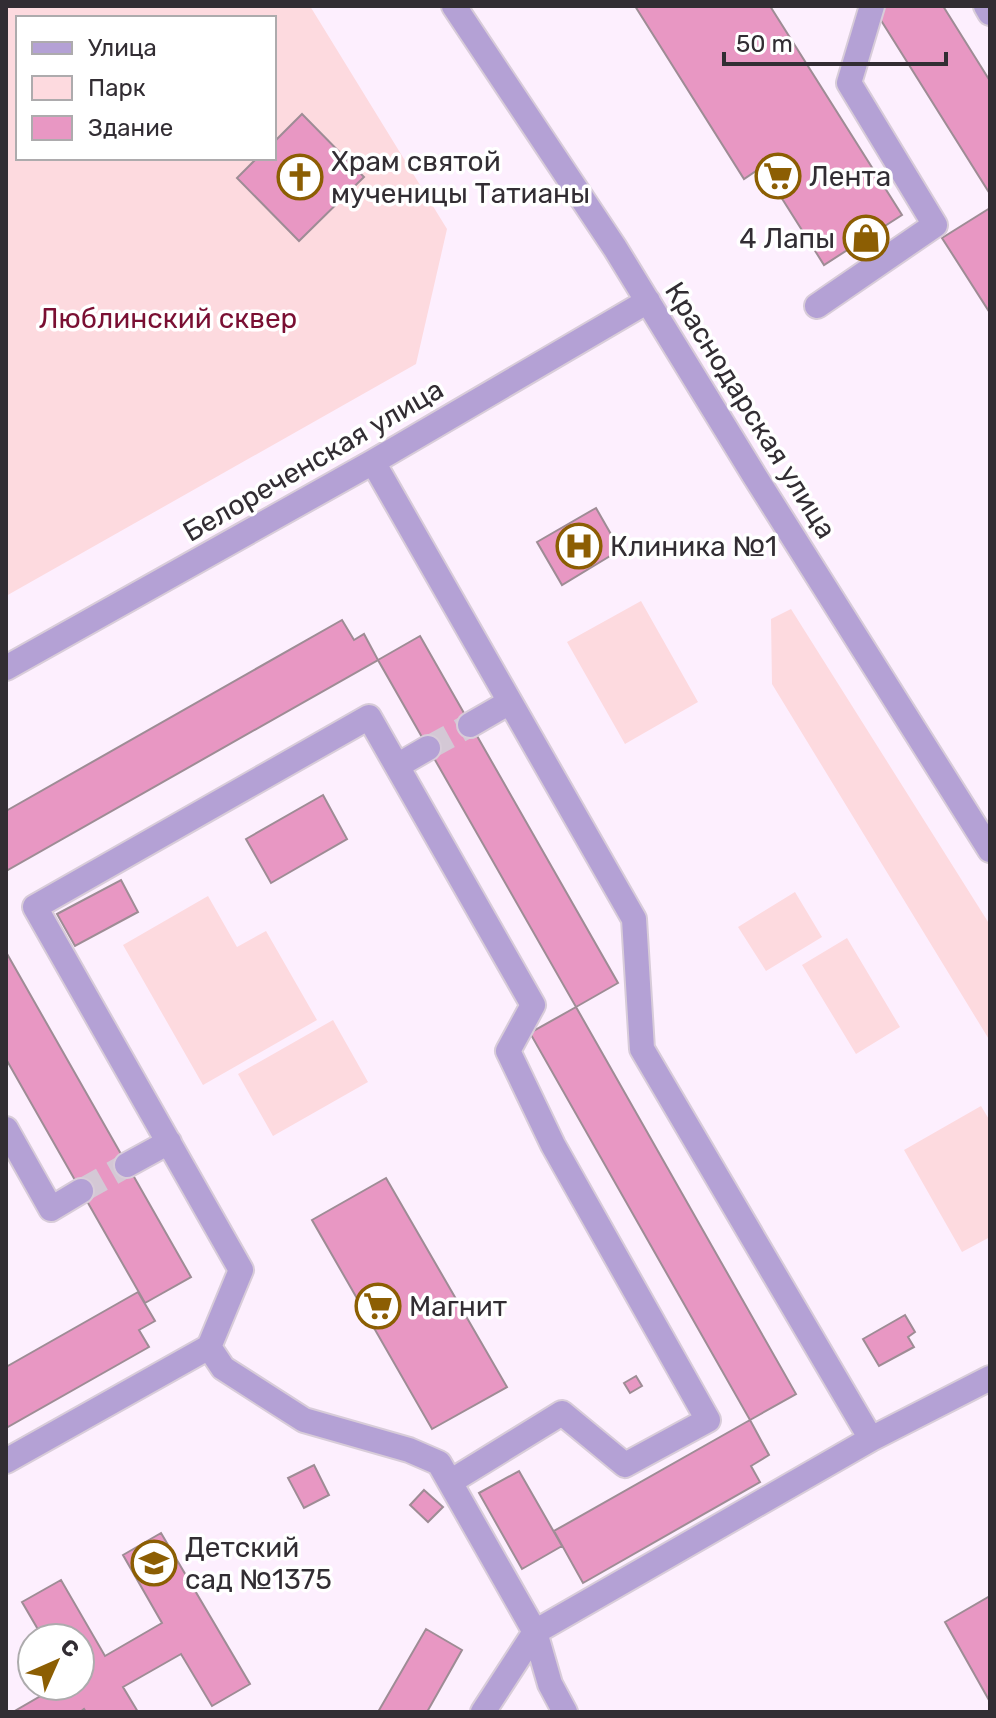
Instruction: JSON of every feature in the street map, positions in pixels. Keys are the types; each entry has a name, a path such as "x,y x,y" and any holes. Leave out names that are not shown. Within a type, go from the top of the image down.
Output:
{"street":[{"name":"Краснодарская улица","path":"454,6 648,301 990,850"},
{"path":"817,306 935,225 849,83 872,6"},
{"path":"986,6 990,13"},
{"name":"Белореченская улица","path":"6,668 373,462 648,301"},
{"path":"373,462 634,919 642,1049 871,1439"},
{"path":"470,725 510,702"},
{"path":"6,1461 209,1347 241,1270 35,907 369,717 533,1005 508,1051 553,1145 708,1420 625,1465 562,1413 450,1482"},
{"path":"397,766 428,748"},
{"path":"9,1139 51,1209 81,1191"},
{"path":"127,1165 169,1142"},
{"path":"209,1347 223,1368 304,1420 439,1463 535,1632 550,1684 565,1712"},
{"path":"483,1712 535,1632 871,1439 990,1378"}],"green space":[{"name":"Люблинский сквер","path":"6,6 310,6 447,229 416,364 6,596"},
{"path":"641,601 698,702 625,744 567,642"},
{"path":"791,609 990,925 990,1041 772,684 771,619"},
{"path":"795,892 822,937 766,971 738,927"},
{"path":"208,896 237,947 266,931 317,1020 203,1085 123,945"},
{"path":"847,938 900,1027 856,1054 802,965"},
{"path":"333,1020 368,1082 273,1136 238,1074"},
{"path":"981,1106 990,1121 990,1237 962,1252 904,1150"}],"building":[{"path":"635,6 770,6 902,215 824,265 762,167 744,179"},
{"path":"872,6 943,6 990,81 990,194"},
{"name":"Храм святой мученицы Татианы","path":"302,114 364,177 299,241 237,178 255,160 276,160 276,140"},
{"path":"990,208 990,313 942,238"},
{"name":"Клиника №1","path":"596,508 620,550 562,585 537,542"},
{"path":"342,620 354,640 364,634 378,660 6,871 6,811"},
{"path":"420,636 618,983 576,1007 378,660"},
{"path":"323,795 347,839 271,883 246,839"},
{"path":"121,880 138,912 75,946 57,914"},
{"path":"6,952 191,1277 145,1303 6,1059"},
{"path":"576,1007 796,1394 750,1420 530,1033"},
{"path":"386,1178 507,1387 432,1429 312,1220"},
{"path":"138,1292 155,1321 139,1330 149,1347 6,1428 6,1367"},
{"path":"905,1315 915,1332 908,1337 914,1347 879,1366 863,1339"},
{"path":"636,1376 642,1386 630,1393 624,1383"},
{"path":"750,1420 769,1455 751,1466 760,1482 583,1583 554,1531"},
{"path":"314,1465 329,1495 304,1508 288,1478"},
{"path":"519,1471 562,1546 522,1569 479,1493"},
{"path":"424,1490 443,1507 428,1522 410,1505"},
{"path":"161,1533 250,1684 212,1706 181,1654 123,1687 138,1712 86,1712 84,1709 80,1712 13,1712 30,1702 96,1702 96,1640 105,1656 162,1623 123,1555"},
{"path":"61,1580 85,1622 34,1622 22,1602"},
{"path":"990,1596 990,1702 945,1622"},
{"path":"426,1629 462,1650 427,1712 378,1712"}],"tunnel":[{"path":"428,748 470,725"},
{"path":"81,1191 127,1165"}],"place":[{"name":"Лента","path":"778,176"},
{"name":"Храм святой мученицы Татианы","path":"300,177"},
{"name":"4 Лапы","path":"866,238"},
{"name":"Клиника №1","path":"579,546"},
{"name":"Магнит","path":"378,1306"},
{"name":"Детский сад №1375","path":"154,1563"}]}
